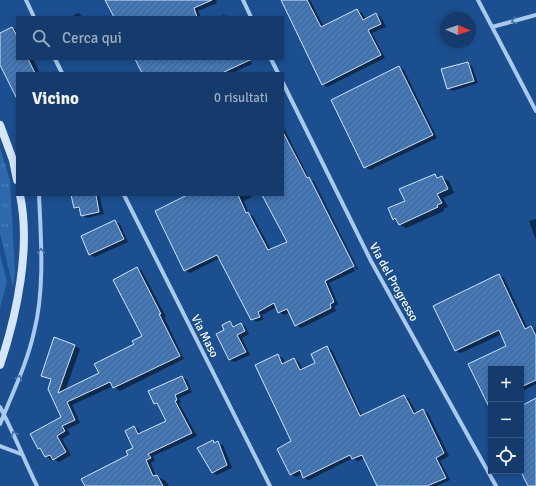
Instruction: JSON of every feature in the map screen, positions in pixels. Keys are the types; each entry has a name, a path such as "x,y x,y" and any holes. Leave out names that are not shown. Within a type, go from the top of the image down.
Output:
{"main road":[{"path":"0,125 13,160 16,175"},
{"path":"0,365 9,339 21,281 23,247 20,196"}],"street":[{"path":"26,0 34,16"},
{"path":"243,0 251,16"},
{"path":"478,0 536,112"},
{"path":"492,27 536,15"},
{"path":"56,60 62,72"},
{"path":"272,60 278,72"},
{"name":"Via del Progresso","path":"284,85 370,261 496,486"},
{"path":"0,424 34,332 42,255 39,196"},
{"name":"Via Maso","path":"125,196 270,486"},
{"path":"0,407 16,437 21,454 37,486"},
{"path":"0,446 21,454"}],"green space":[{"path":"0,148 10,181 15,271 13,287 0,233"},
{"path":"0,254 7,282 0,308"}],"building":[{"path":"105,0 212,0 194,8 197,16 113,16"},
{"path":"281,0 307,0 321,27 357,9 363,20 376,13 381,24 368,30 381,55 322,85"},
{"path":"12,27 16,34 16,60 28,60 34,72 16,72 16,97 0,65 0,33"},
{"path":"136,60 250,60 224,72 142,72"},
{"path":"468,62 474,81 447,89 441,69"},
{"path":"399,66 433,135 364,168 331,100"},
{"path":"284,134 307,178 309,177 354,266 325,281 334,302 330,304 331,308 295,326 287,309 278,313 274,303 258,312 260,317 251,320 217,255 184,271 155,211 185,196 238,196 246,213 248,212 268,250 287,242 263,196 284,196"},
{"path":"435,174 437,178 442,176 448,189 437,194 442,203 437,205 438,207 399,225 395,218 393,220 388,208 405,201 399,189"},
{"path":"71,196 96,196 99,212 81,216 79,207 74,208"},
{"path":"115,220 124,239 89,255 81,236"},
{"path":"137,267 180,356 113,388 110,382 67,402 75,420 62,426 65,431 57,436 66,452 53,460 50,455 45,457 40,448 38,449 30,434 61,417 48,389 51,379 41,376 54,337 75,345 58,393 99,373 94,364 134,344 132,341 142,336 113,280"},
{"path":"499,274 525,329 531,326 536,336 536,380 524,386 524,366 488,366 488,405 468,364 506,346 499,330 455,351 433,306"},
{"path":"230,321 233,327 241,323 245,331 237,335 246,352 229,360 216,334 224,330 222,325"},
{"path":"327,346 360,416 404,395 414,414 423,409 444,453 436,458 446,478 427,486 377,486 362,455 352,459 350,455 303,478 300,470 290,475 277,449 291,441 255,365 278,354 282,364 294,358 300,370 315,363 311,354"},
{"path":"182,376 188,389 175,395 177,400 175,401 192,433 148,454 151,458 146,460 153,476 157,475 163,486 85,486 81,479 128,455 126,451 133,448 125,431 134,426 138,434 166,421 157,403 154,404 148,391"},
{"path":"536,398 536,486 528,486 522,474 524,474 524,404"},
{"path":"213,440 214,443 218,441 227,465 212,473 197,448"}]}
